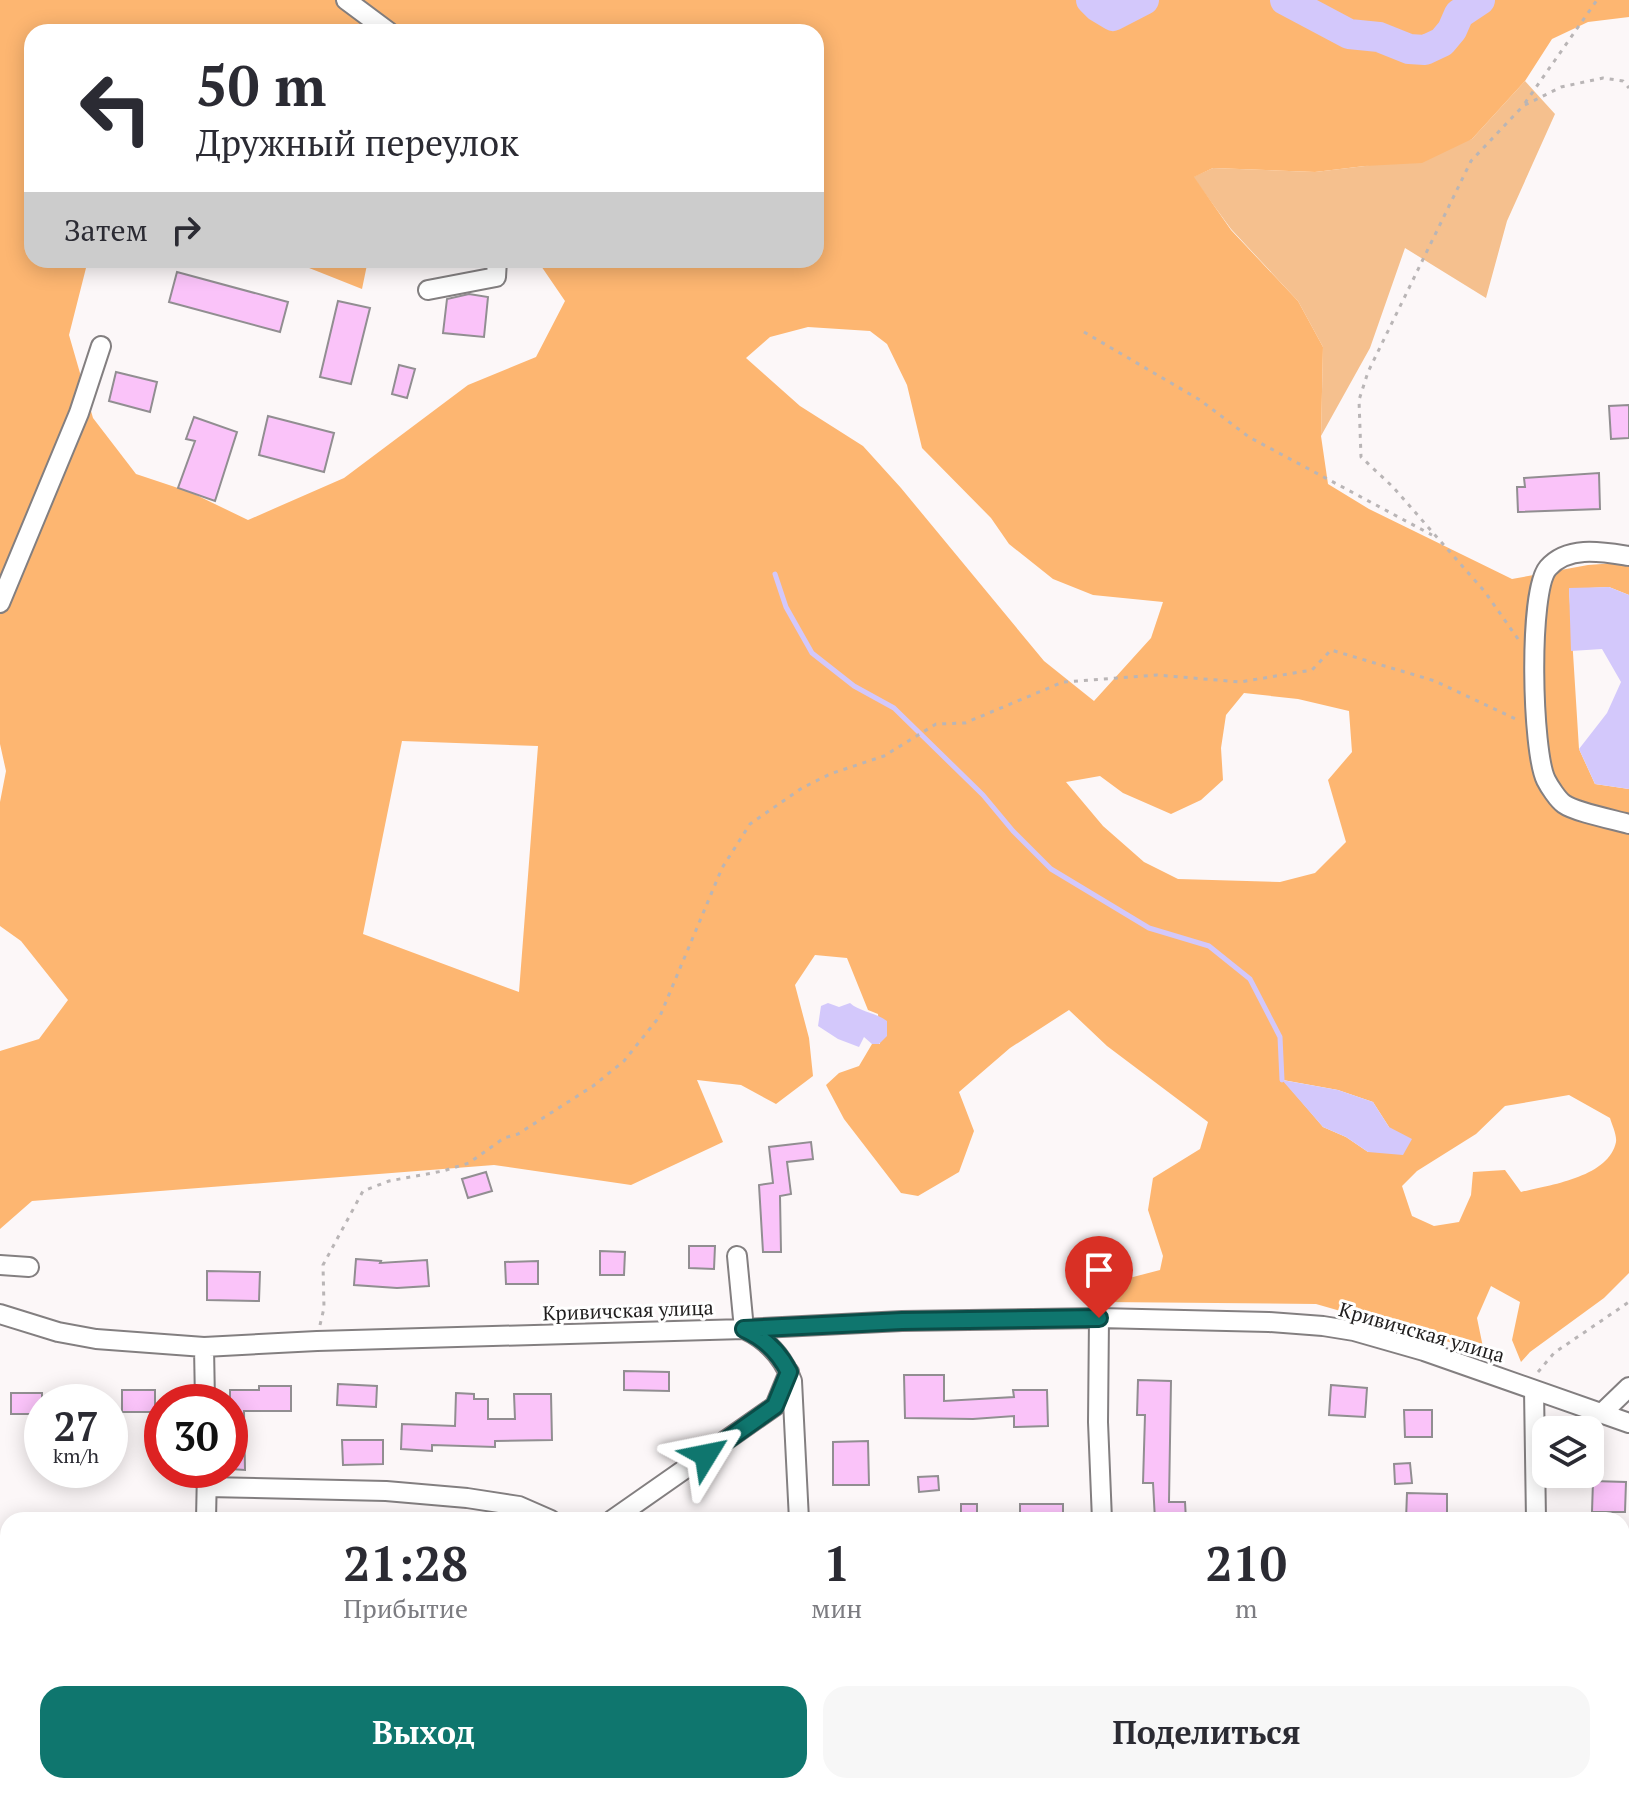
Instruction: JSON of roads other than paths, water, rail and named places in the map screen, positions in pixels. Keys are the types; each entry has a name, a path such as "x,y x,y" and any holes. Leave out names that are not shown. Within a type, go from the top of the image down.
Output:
{"street":[{"path":"346,0 378,24"},
{"path":"428,290 496,277 497,268"},
{"path":"0,603 79,413 101,346"},
{"path":"1629,556 1578,552 1547,568 1539,587 1534,662 1539,751 1545,779 1564,804 1629,824"},
{"path":"737,1256 744,1329 768,1343 789,1372 795,1401 799,1512"},
{"path":"0,1265 29,1267"},
{"name":"Кривичская улица","path":"0,1314 58,1332 96,1339 204,1347 902,1321 1099,1318 1254,1321 1354,1331 1424,1351 1629,1423"},
{"path":"1099,1318 1098,1422 1102,1512"},
{"path":"204,1347 205,1384"},
{"path":"623,1512 775,1406 789,1372"},
{"path":"1602,1413 1629,1387"},
{"path":"1530,1388 1536,1512"},
{"path":"248,1482 467,1498 519,1506 533,1512"},
{"path":"206,1512 207,1488"}],"waterway":[{"path":"1091,0 1113,16 1144,0"},
{"path":"1285,0 1349,34 1379,37 1409,49 1425,50 1442,42 1459,14 1480,0"},
{"path":"775,574 786,607 812,653 854,686 894,708 983,795 1051,869 1149,928 1209,946 1250,979 1280,1037 1282,1080"}]}
